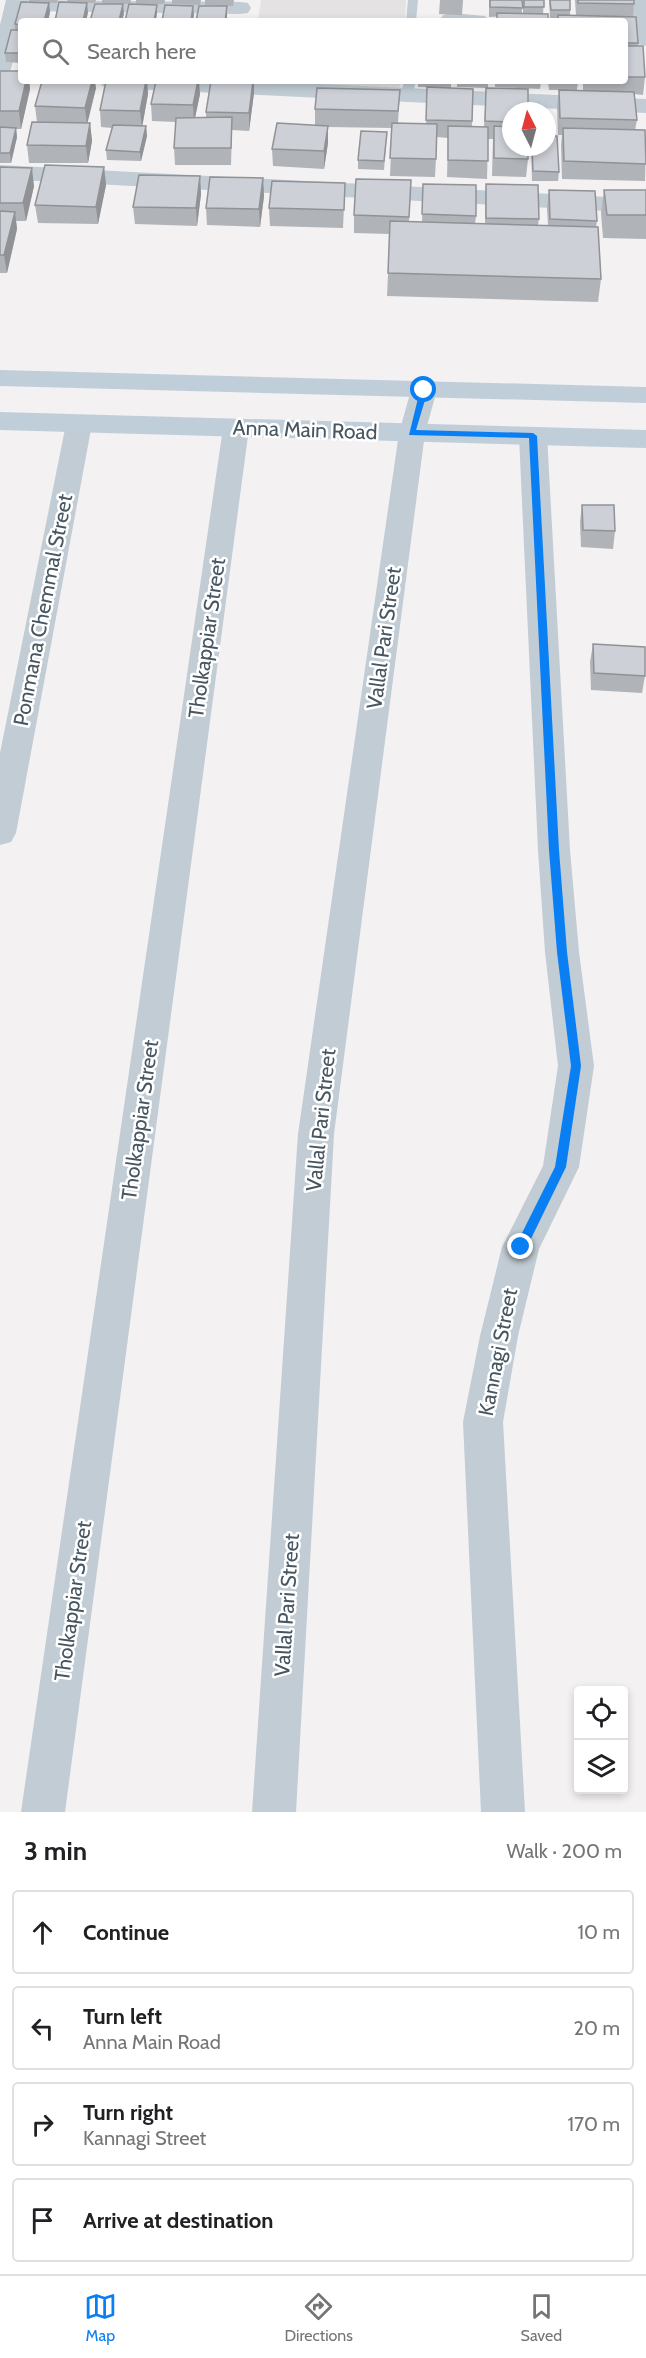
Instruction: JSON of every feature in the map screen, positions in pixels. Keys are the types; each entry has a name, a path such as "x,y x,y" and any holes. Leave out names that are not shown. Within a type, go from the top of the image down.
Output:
{"main road":[{"name":"Anna Main Road","path":"0,378 646,396"},
{"name":"Anna Main Road","path":"0,421 646,439"}],"street":[{"path":"638,29 642,0"},
{"path":"0,69 17,2 240,8"},
{"path":"0,75 18,76"},
{"path":"222,84 408,89 646,106"},
{"path":"0,172 646,206"},
{"name":"Vallal Pari Street","path":"274,1812 316,1134 412,433 424,390"},
{"name":"Ponmana Chemmal Street","path":"0,832 79,424"},
{"name":"Tholkappiar Street","path":"43,1812 236,428"},
{"name":"Kannagi Street","path":"503,1812 483,1422 499,1336 521,1247 561,1167 576,1066 562,952 554,850 533,436"}],"lane":[{"path":"411,18 413,0"}],"shaded area":[{"path":"261,0 406,0 405,18 258,18"},
{"path":"294,84 401,84 400,91"}],"building":[{"path":"490,0 522,0 523,8 490,7"},
{"path":"524,0 544,0 544,7 524,7"},
{"path":"550,0 570,0 570,10 551,10"},
{"path":"578,0 634,0 634,4 578,3"},
{"path":"21,2 49,3 45,18 18,18 18,24 15,24"},
{"path":"59,2 87,3 84,18 56,18"},
{"path":"95,4 123,4 120,18 91,18"},
{"path":"129,4 157,5 155,18 126,18"},
{"path":"165,5 193,6 191,18 163,18"},
{"path":"199,6 227,6 225,18 197,18"},
{"path":"497,13 548,14 548,18 497,18"},
{"path":"558,15 636,17 638,43 628,43 628,18 558,18"},
{"path":"11,30 18,30 18,53 5,53"},
{"path":"628,46 643,46 645,77 628,77"},
{"path":"0,71 18,71 18,84 25,84 19,111 0,111"},
{"path":"41,84 91,84 85,108 35,106"},
{"path":"105,84 145,84 140,111 100,110"},
{"path":"155,84 197,84 193,105 151,104"},
{"path":"211,84 253,84 249,113 206,112"},
{"path":"427,87 473,89 472,121 426,120"},
{"path":"317,88 400,90 398,111 315,109"},
{"path":"486,88 528,89 528,102 502,102 502,122 485,121"},
{"path":"559,90 634,92 637,120 560,118"},
{"path":"232,117 231,148 174,148 176,118"},
{"path":"32,122 90,123 86,146 27,145"},
{"path":"277,123 328,126 324,151 272,149"},
{"path":"392,123 437,124 436,159 390,158"},
{"path":"113,125 146,126 140,152 106,150"},
{"path":"448,126 488,127 488,161 448,160"},
{"path":"494,126 502,126 502,156 528,156 528,159 494,158"},
{"path":"0,127 16,128 10,153 0,153"},
{"path":"563,128 645,130 646,164 564,161"},
{"path":"361,131 387,132 384,161 358,160"},
{"path":"557,136 559,172 533,171 532,156 556,156"},
{"path":"45,165 104,167 96,207 35,205"},
{"path":"0,167 32,168 23,203 0,203"},
{"path":"139,175 200,176 196,208 133,207"},
{"path":"210,177 263,178 259,209 206,208"},
{"path":"356,179 411,180 409,217 354,215"},
{"path":"272,181 345,183 344,210 269,208"},
{"path":"423,184 476,185 476,216 422,214"},
{"path":"486,184 538,185 539,219 486,218"},
{"path":"549,190 595,191 597,221 550,219"},
{"path":"604,190 646,190 646,215 607,215"},
{"path":"0,211 15,212 4,255 0,255"},
{"path":"390,221 598,227 601,279 388,273"},
{"path":"582,505 614,505 615,531 583,530"},
{"path":"593,644 645,647 645,676 594,673"}],"route":[{"path":"424,390 412,433 533,436 554,850 562,952 576,1066 561,1167 521,1247"}]}
